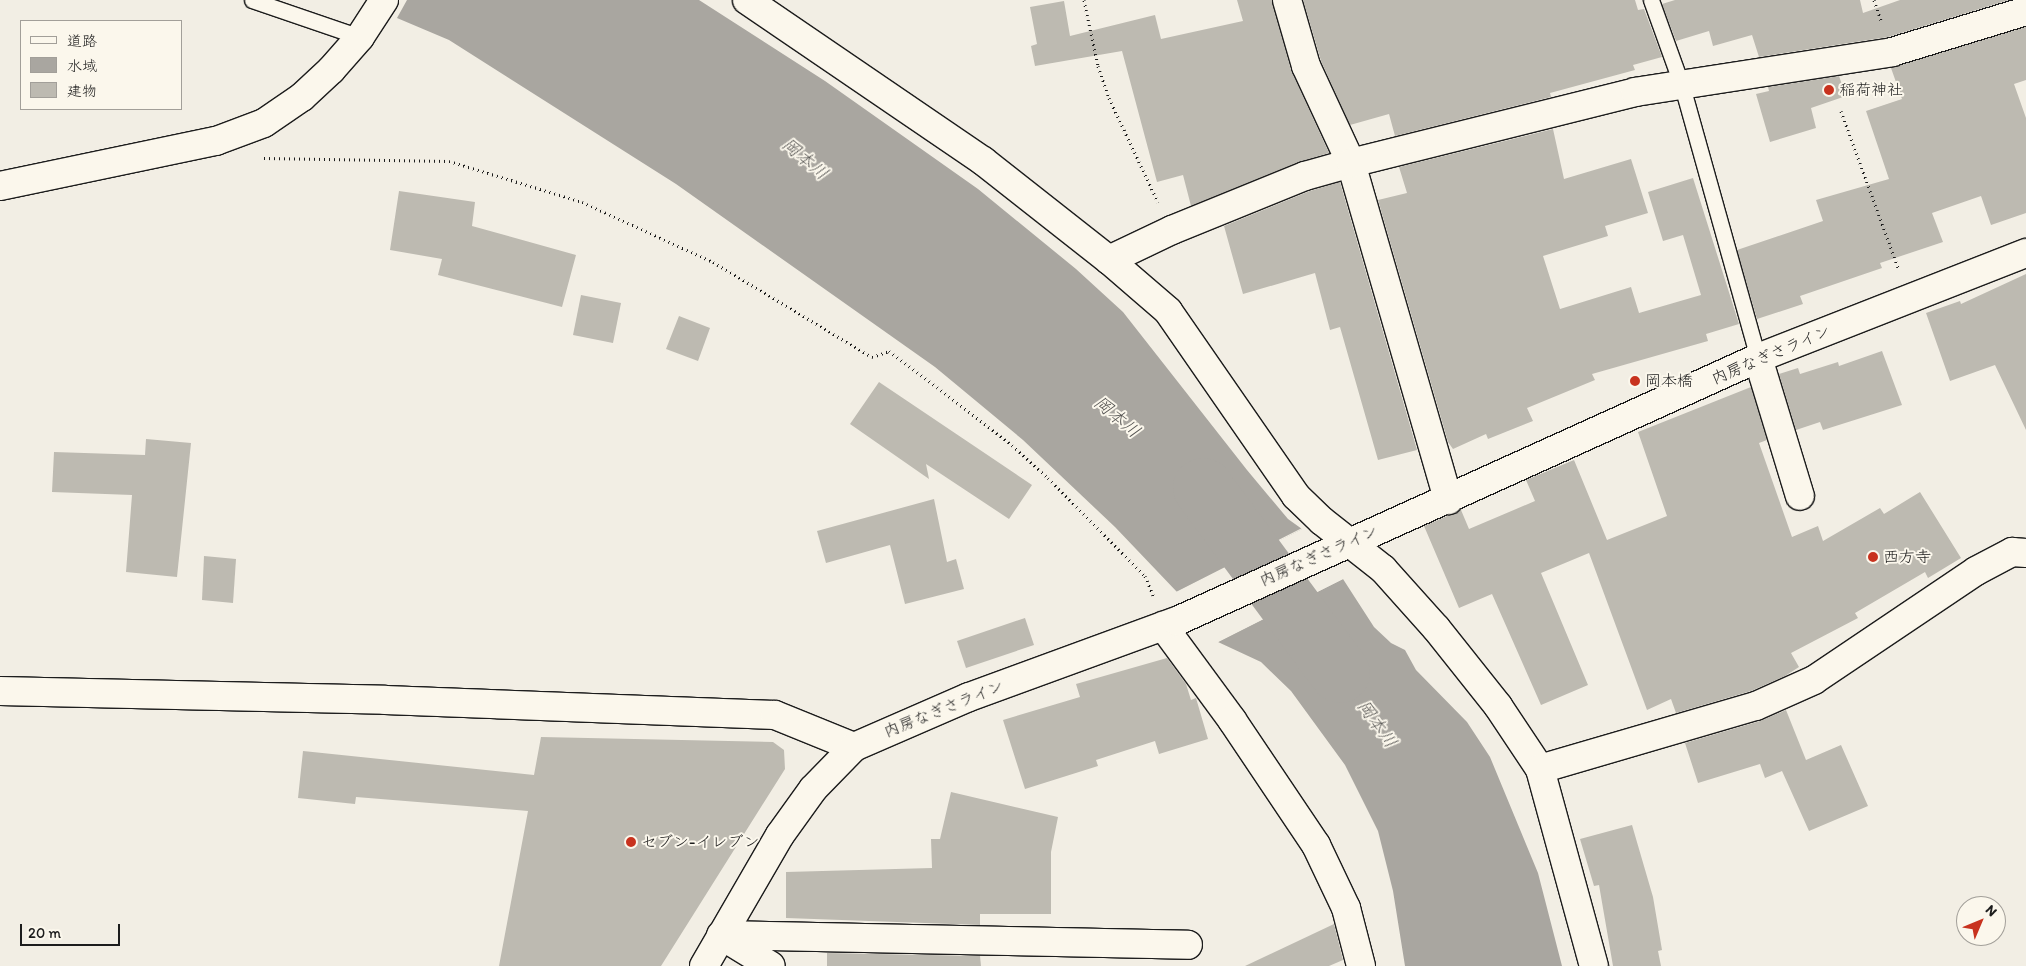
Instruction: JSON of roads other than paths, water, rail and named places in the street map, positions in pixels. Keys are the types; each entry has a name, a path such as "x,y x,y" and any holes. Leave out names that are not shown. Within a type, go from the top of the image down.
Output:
{"main road":[{"path":"0,186 216,141 264,123 302,97 365,31 384,0"},
{"path":"747,0 983,162 1109,260 1168,311 1296,496 1341,546 1383,569 1436,628 1498,706 1540,769 1594,966"},
{"path":"1286,0 1306,66 1351,164 1448,500"},
{"path":"1109,260 1172,230 1305,176 1635,92 1892,52 2026,11"},
{"name":"内房なぎさライン","path":"704,966 780,835 813,789 854,747 969,697 1170,624 1341,546 1448,500 1758,358 2026,253"},
{"path":"1758,358 1800,496"},
{"path":"1540,769 1756,706 1814,680 1976,571 2012,552 2026,553"},
{"path":"1170,624 1316,845 1346,908 1362,966"},
{"path":"0,691 385,700 775,715 854,747"},
{"path":"721,935 1188,945"},
{"path":"721,935 771,966"}],"lane":[{"path":"252,0 365,31"},
{"path":"1651,0 1682,86 1758,358"}],"water":[{"path":"407,0 699,0 825,81 978,189 1076,269 1123,312 1247,470 1288,519 1302,529 1177,592 1115,527 1023,440 935,367 676,184 449,40 397,18"},
{"path":"1343,579 1374,627 1391,643 1405,650 1416,670 1467,722 1490,757 1538,873 1562,966 1405,966 1393,891 1378,831 1345,765 1291,691 1261,662 1218,642"}],"waterway":[{"name":"岡本川","path":"1203,488 1340,673"}],"place":[{"name":"稲荷神社","path":"1829,90"},
{"name":"岡本橋","path":"1635,381"},
{"name":"西方寺","path":"1873,557"},
{"name":"セブン-イレブン","path":"631,842"}]}
